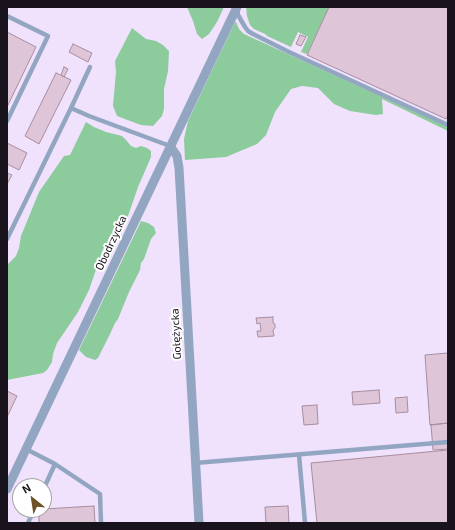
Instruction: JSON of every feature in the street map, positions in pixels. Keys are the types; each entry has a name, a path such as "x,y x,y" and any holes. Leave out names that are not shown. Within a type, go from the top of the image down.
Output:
{"street":[{"name":"Obodrzycka","path":"7,489 236,7"},
{"name":"Gołężycka","path":"170,146 177,156 179,168 199,523"}],"lane":[{"path":"236,7 241,22 248,31 253,34 448,125"},
{"path":"7,16 48,36 7,121"},
{"path":"7,239 72,108 90,67"},
{"path":"72,108 89,116 170,146"},
{"path":"195,463 448,442"},
{"path":"26,450 55,464 100,494 101,523"},
{"path":"299,454 305,523"},
{"path":"49,478 55,464"}],"green space":[{"path":"187,7 224,7 209,34 202,39 197,34"},
{"path":"246,7 329,7 307,54 301,52 308,37 298,32 291,47 267,36 250,25"},
{"path":"235,22 244,34 448,127 448,131 382,99 383,114 376,115 350,111 334,104 318,88 302,86 291,89 275,112 266,135 257,144 226,157 185,160 184,139 188,121"},
{"path":"132,28 146,39 156,41 169,51 168,71 164,89 164,109 162,116 153,126 141,125 117,116 113,106 116,72 115,61"},
{"path":"86,122 106,132 122,136 131,146 136,148 141,146 147,148 151,151 151,157 138,187 128,216 103,249 89,290 78,312 57,343 52,362 47,370 43,373 7,380 7,265 16,256 21,236 39,192 64,156 70,155"},
{"path":"141,221 154,227 156,233 151,239 144,259 141,263 140,270 118,319 98,358 95,360 86,357 79,350"}],"building":[{"path":"329,7 448,7 448,115 446,119 307,55"},
{"path":"7,32 36,47 7,107"},
{"path":"300,35 306,37 301,46 296,44"},
{"path":"73,44 92,53 88,62 69,52"},
{"path":"64,67 68,69 64,77 61,75"},
{"path":"56,73 71,80 39,144 25,136"},
{"path":"7,143 27,153 19,170 7,164"},
{"path":"7,173 12,175 7,184"},
{"path":"273,317 273,323 275,324 275,328 273,330 274,336 258,337 257,331 261,331 260,323 257,324 256,318"},
{"path":"448,353 448,423 430,425 425,355"},
{"path":"379,390 380,403 353,405 352,392"},
{"path":"7,391 17,396 7,417"},
{"path":"407,397 408,412 396,413 395,398"},
{"path":"317,405 318,424 304,425 302,406"},
{"path":"448,423 448,449 433,450 430,425"},
{"path":"448,450 448,523 317,523 311,463"},
{"path":"94,506 95,523 39,523 39,518 52,518 52,509"},
{"path":"288,506 289,523 266,523 265,507"}]}
